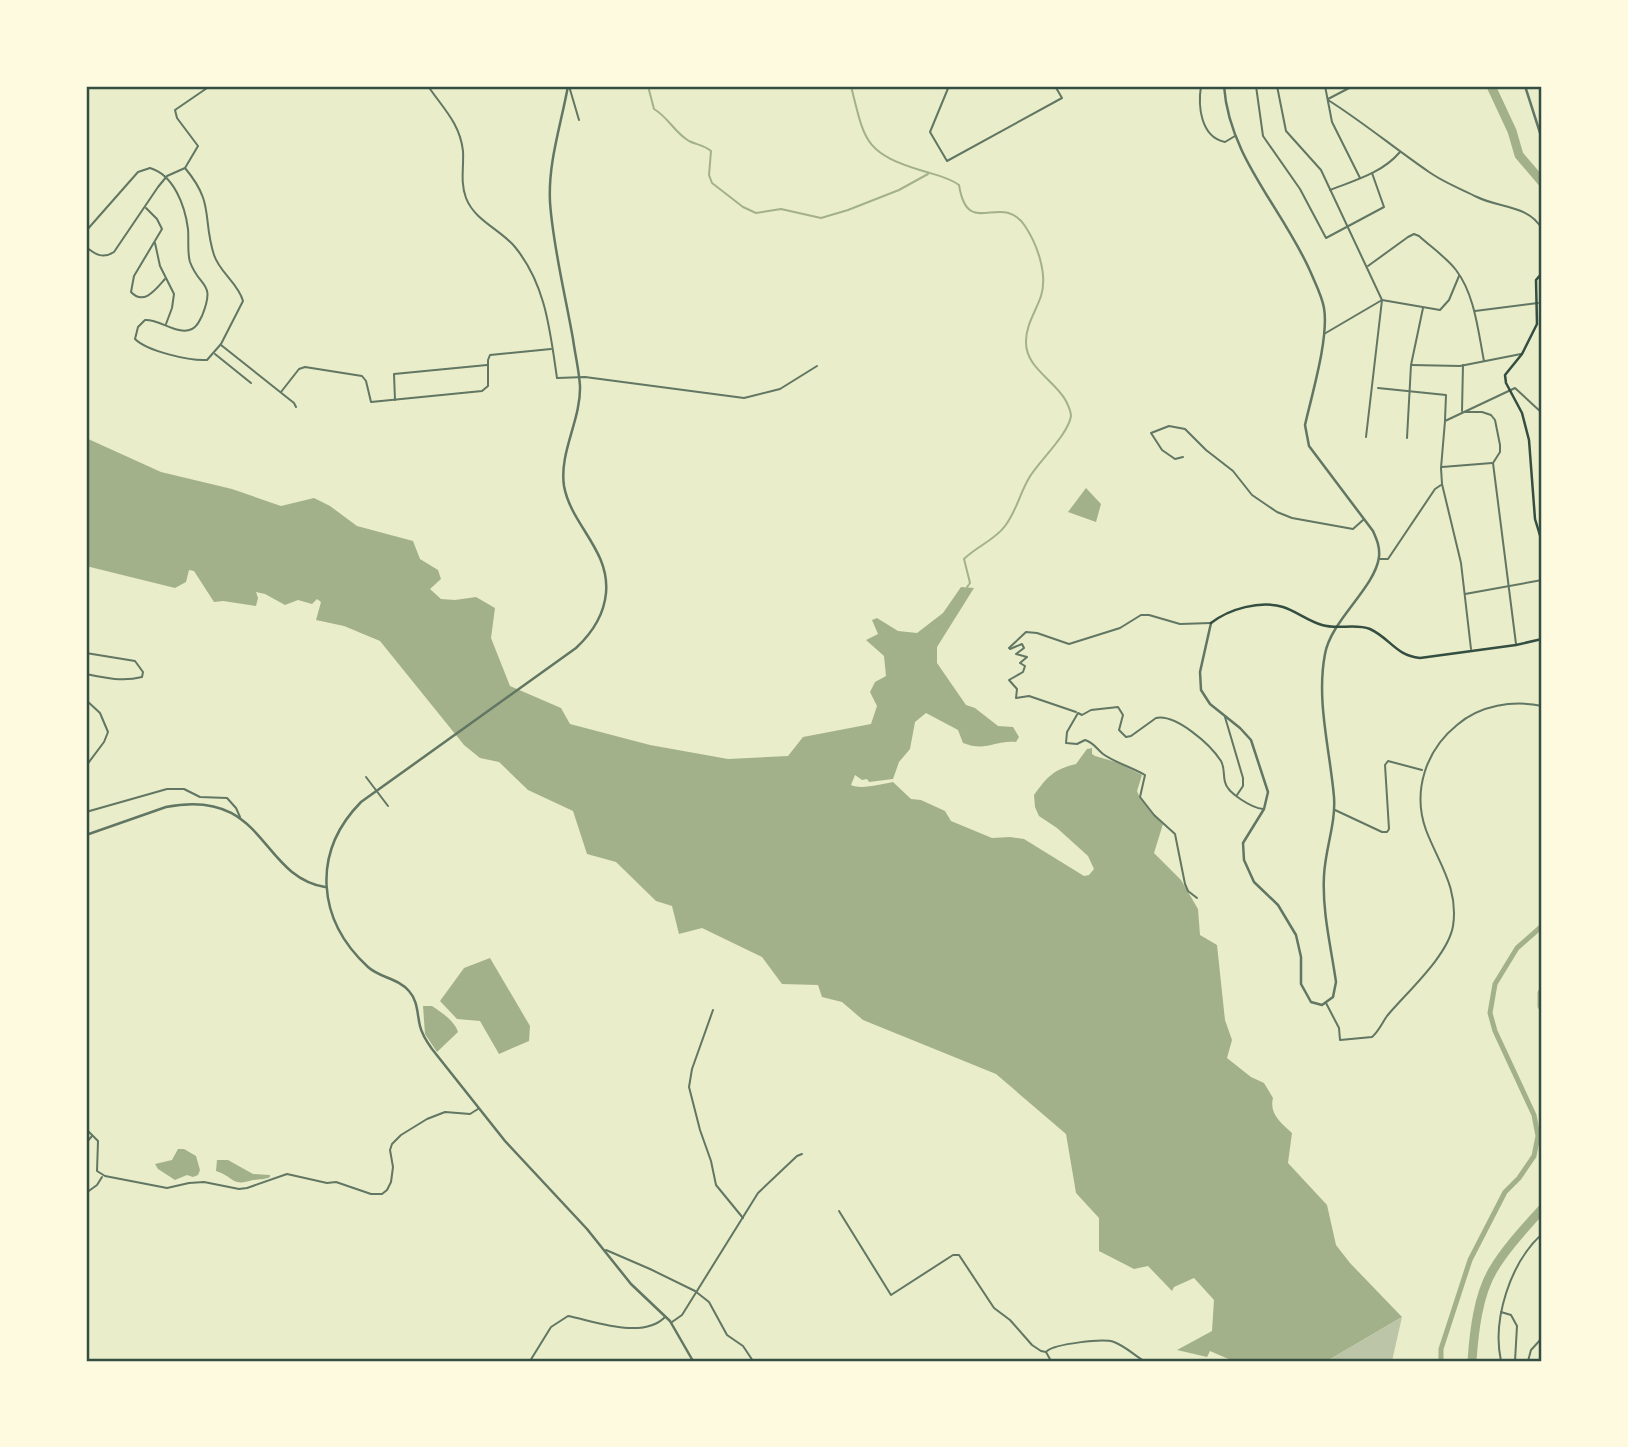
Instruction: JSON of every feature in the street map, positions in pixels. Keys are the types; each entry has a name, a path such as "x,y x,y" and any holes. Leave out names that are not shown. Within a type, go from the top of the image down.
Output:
{"main road":[{"path":"1542,273 1536,280 1536,324 1522,354 1506,375 1510,390 1522,412 1529,440 1535,519 1542,542"},
{"path":"1211,623 1222,614 1270,604 1284,607 1320,625 1368,629 1396,650 1409,657 1420,658 1542,639"}],"street":[{"path":"86,247 100,256 108,256 114,252 167,176 186,168 198,146 177,118 175,110 210,86"},
{"path":"428,86 457,128 463,153 462,183 467,200 483,220 515,247 538,284 545,305 557,378 579,377 744,398 780,389 817,366"},
{"path":"568,86 579,120"},
{"path":"568,86 552,156 550,198 579,377 578,405 563,478 572,508 597,551 604,569 606,594 597,623 576,648 367,796 349,815 331,849 326,887 332,915 347,942 370,968 399,982 411,992 424,1038 505,1142 605,1250 631,1284 671,1322 693,1361"},
{"path":"949,86 930,132 947,161 1062,98 1055,86"},
{"path":"1201,86 1200,113 1208,130 1219,141 1225,142 1236,135"},
{"path":"1224,86 1225,102 1236,135 1254,175 1293,235 1306,260 1325,310 1324,334 1306,425 1306,438 1314,455 1373,531 1379,545 1379,559 1371,577 1336,628 1325,650 1322,684 1334,810 1324,885 1336,982 1335,993 1326,1003 1314,1004 1305,995 1301,984 1300,948 1296,935 1278,905 1254,882 1244,860 1243,843 1264,809 1268,797 1267,787 1254,746 1247,735 1206,700 1199,679 1205,640 1211,623 1180,624 1141,615 1120,628 1069,644 1037,633 1022,634 1009,648 1022,644 1024,648 1016,654 1027,657 1020,663 1025,666 1023,672 1009,680 1017,689 1016,698 1029,696 1082,715 1091,710 1118,707 1123,715 1120,732 1126,737 1156,718 1174,719 1198,737 1221,762 1226,787 1250,806 1264,809"},
{"path":"1256,86 1263,136 1300,189 1326,238 1384,207 1373,173"},
{"path":"1277,86 1286,131 1321,170 1382,300 1366,437"},
{"path":"1325,86 1332,122 1360,178"},
{"path":"1328,100 1353,86"},
{"path":"1525,86 1542,139"},
{"path":"1328,100 1363,122 1431,174 1488,202 1527,212 1538,221 1542,229"},
{"path":"1330,190 1391,164 1401,152"},
{"path":"86,232 138,172 150,168 167,176 179,197 187,226 190,263 206,285 208,295 196,326 184,330 145,320 138,327 135,339 141,344 172,355 203,361 214,353 220,344 243,301 214,255 205,198 186,168"},
{"path":"145,207 162,227 134,276 131,292 136,297 144,298 153,293 165,279"},
{"path":"1367,267 1414,234 1419,236 1459,275 1474,311 1484,361"},
{"path":"155,242 165,279 174,294 166,325"},
{"path":"1324,334 1382,300 1440,310 1459,275"},
{"path":"1474,311 1538,303"},
{"path":"1407,438 1411,365 1423,307"},
{"path":"220,344 296,407"},
{"path":"281,392 299,369 305,367 362,376 366,381 371,402 482,391 488,386 489,357 493,354 552,348"},
{"path":"214,353 251,383"},
{"path":"1411,365 1463,366 1522,354"},
{"path":"396,401 394,374 488,364"},
{"path":"1462,412 1463,366"},
{"path":"1378,388 1446,395 1442,484 1461,563 1471,652"},
{"path":"1445,421 1515,388 1542,413"},
{"path":"1462,412 1482,412 1495,420 1500,452 1493,463 1516,645"},
{"path":"1183,457 1175,459 1162,450 1152,433 1169,426 1185,429 1233,471 1252,495 1276,512 1292,518 1353,529 1364,520"},
{"path":"1441,468 1493,463"},
{"path":"1379,559 1388,559 1435,489 1442,484"},
{"path":"597,551 604,549"},
{"path":"1464,594 1542,580"},
{"path":"86,653 135,661 143,672 142,677 134,680 108,679 86,674"},
{"path":"86,700 100,712 108,732 104,742 86,765"},
{"path":"1326,1003 1339,1028 1340,1040 1372,1037 1390,1012 1427,971 1453,927 1446,870 1423,821 1423,771 1436,747 1466,717 1498,705 1530,703 1542,706"},
{"path":"1078,713 1066,743 1077,744 1085,740 1092,742 1105,755 1145,775 1140,797 1154,815 1173,831 1185,884 1188,891 1197,898"},
{"path":"1225,716 1243,778 1243,786 1236,795"},
{"path":"1334,810 1387,832 1385,765 1388,761 1423,771"},
{"path":"366,777 388,806"},
{"path":"86,812 167,789 184,789 200,797 227,798 240,818"},
{"path":"86,835 178,805 214,806 240,818 257,832 298,876 314,885 326,887"},
{"path":"713,1010 692,1069 689,1087 716,1185 743,1219"},
{"path":"86,1129 98,1141 97,1171 103,1175 167,1188 204,1182 239,1189 287,1174 327,1183 336,1182 371,1194 382,1194 391,1182 393,1167 390,1150 401,1135 427,1119 445,1112 470,1114 479,1109"},
{"path":"86,1143 94,1135"},
{"path":"671,1322 682,1315 758,1193 771,1178 803,1154"},
{"path":"86,1193 97,1185 103,1175"},
{"path":"839,1210 891,1295 953,1255 959,1255 994,1308 1010,1320 1032,1345 1046,1352 1051,1361"},
{"path":"1501,1361 1498,1339 1500,1312 1517,1270 1529,1248 1542,1234"},
{"path":"605,1250 695,1291 709,1303 727,1335 743,1346 753,1361"},
{"path":"1500,1312 1511,1315 1517,1326 1515,1361"},
{"path":"530,1361 551,1327 568,1315 617,1328 652,1326 666,1317"},
{"path":"1528,1361 1531,1350 1542,1338"},
{"path":"1046,1352 1055,1345 1107,1340 1122,1346 1143,1361"},
{"path":"1191,1361 1210,1361"}],"shaded area":[{"path":"86,438 161,472 232,489 281,506 314,498 357,526 413,541 420,559 438,570 441,579 430,589 441,599 476,597 495,608 491,638 510,686 561,708 570,724 650,745 728,759 788,756 803,737 871,724 877,706 870,692 875,682 886,676 884,656 866,640 878,634 872,620 877,618 898,631 917,633 943,613 961,587 974,588 937,647 937,663 966,705 975,708 998,726 1013,727 1019,737 1016,742 984,746 963,743 958,730 926,713 915,722 910,749 899,762 893,779 869,782 855,775 851,785 866,787 893,782 911,799 921,800 945,811 951,821 992,838 1024,839 1084,876 1094,869 1088,856 1039,816 1034,795 1052,775 1062,768 1076,764 1087,749 1092,748 1092,754 1095,756 1116,762 1142,775 1137,791 1140,798 1163,824 1154,853 1181,880 1198,909 1200,935 1217,945 1225,1020 1232,1040 1227,1058 1251,1077 1264,1083 1273,1098 1274,1113 1292,1133 1288,1163 1327,1205 1336,1245 1402,1317 1327,1361 1233,1361 1210,1351 1207,1357 1177,1350 1212,1331 1214,1300 1194,1278 1174,1287 1172,1291 1148,1266 1134,1269 1099,1251 1099,1218 1076,1193 1066,1134 996,1074 863,1020 842,1002 822,997 818,985 782,984 762,957 702,928 679,934 672,906 656,901 616,862 587,854 573,811 528,790 499,762 480,758 464,745 380,641 344,626 316,620 321,602 317,599 312,604 298,600 285,605 256,592 256,606 214,602 194,571 189,570 186,582 175,588 86,566"},
{"path":"1086,488 1101,504 1096,522 1068,512"},
{"path":"490,958 530,1026 529,1041 499,1054 480,1021 457,1019 440,1001 464,968"},
{"path":"423,1006 432,1006 444,1014 458,1032 437,1052 425,1034"},
{"path":"178,1149 184,1149 196,1156 200,1170 198,1175 187,1175 175,1180 158,1169 155,1164 172,1160"},
{"path":"217,1160 228,1160 253,1174 270,1177 237,1182 216,1171"}],"building":[{"path":"1402,1317 1392,1361 1327,1361"}],"waterway":[{"path":"648,86 654,109 684,138 711,151 709,175 712,183 743,207 756,213 781,209 821,218 899,190 928,174"},
{"path":"851,86 864,133 878,151 889,158 955,182 959,185 963,201 970,210 978,213 1006,212 1016,216 1029,233 1040,260 1043,287 1028,329 1027,350 1035,366 1068,404 1071,416 1065,431 1029,478 1005,526 964,559 970,583 967,587"},
{"path":"1491,86 1512,131 1519,155 1542,182"},
{"path":"1441,1361 1441,1349 1470,1260 1505,1192 1519,1178 1534,1156 1538,1136 1534,1115 1495,1031 1490,1013 1495,984 1517,948 1542,926"},
{"path":"1542,993 1542,1006"},
{"path":"1472,1361 1478,1314 1488,1280 1516,1238 1542,1209"}]}
